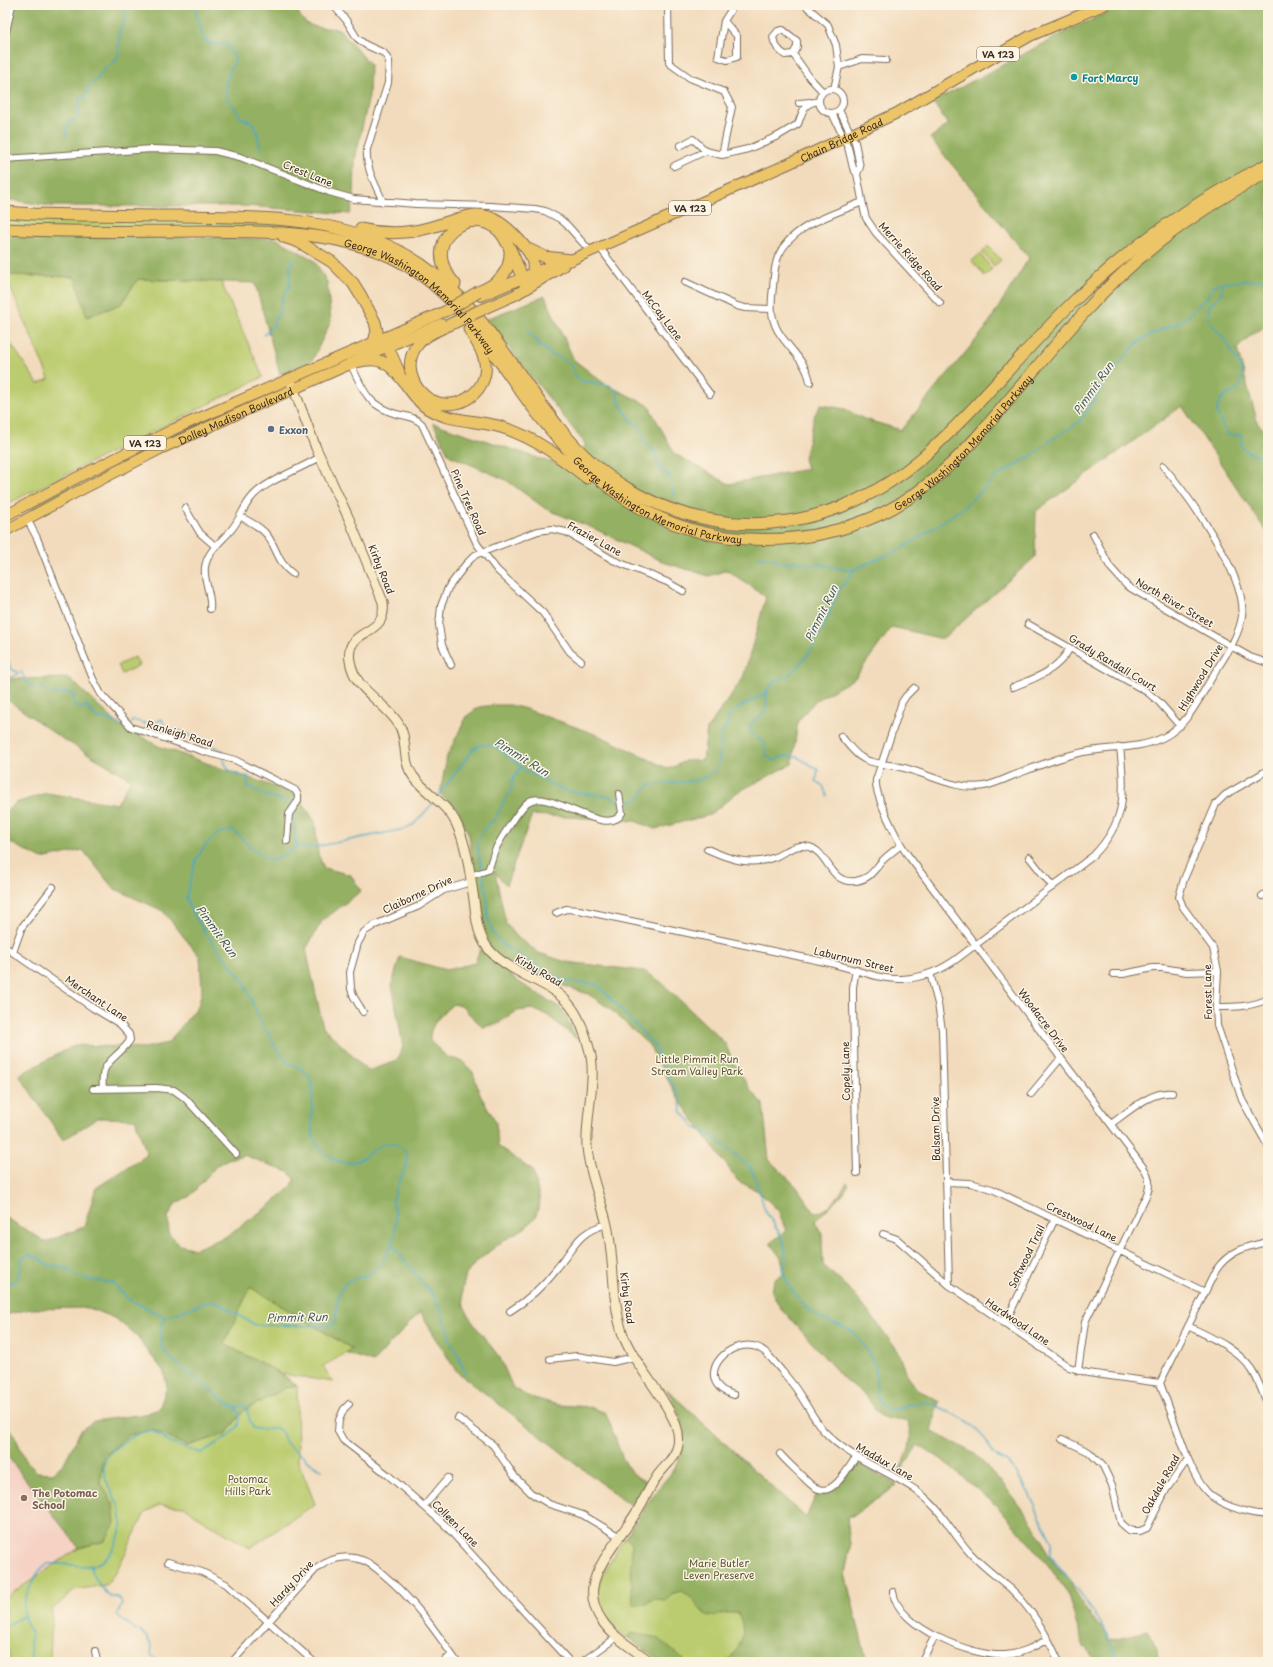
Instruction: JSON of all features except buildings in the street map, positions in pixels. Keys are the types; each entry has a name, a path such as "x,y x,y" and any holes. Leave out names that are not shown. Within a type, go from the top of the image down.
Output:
{"highway":[{"name":"George Washington Memorial Parkway","path":"5,212 34,214 240,216 292,220 323,225 371,238 400,251 418,262 457,293 489,329 549,415 566,436 592,463 628,489 670,509 710,520 761,524 802,518 831,511 860,499 888,484 909,470 949,433 1059,316 1097,279 1147,239 1185,213 1214,194 1268,164"},
{"name":"George Washington Memorial Parkway","path":"5,229 286,233 348,242 373,250 410,268 436,286 448,314 477,330 532,407 574,457 609,488 660,518 691,529 721,536 751,540 782,539 818,535 872,518 899,504 934,480 963,453 1084,313 1136,261 1172,232 1199,213 1268,172"},
{"path":"323,225 349,226 380,232 400,232 427,228 463,216 480,215 491,217 501,223 526,248 534,262 534,273 527,284"},
{"path":"489,329 466,296 444,270 440,259 441,249 446,238 453,229 464,223 475,222 486,223 497,230 504,237 527,284"},
{"path":"255,232 289,238 299,242 320,254 338,267 361,296 375,322 382,342 403,382"},
{"path":"526,248 545,257 571,260"},
{"path":"448,314 480,347 484,360 485,371 481,384 471,396 459,402 443,404 431,400 418,390 412,376 410,363 412,353 419,343 430,334 448,314 492,286 502,277 509,264 510,251"},
{"path":"448,314 486,308"},
{"path":"348,359 384,362 395,370 417,399 432,411 451,418 500,427 526,437 549,450 612,496 640,511 660,518"}],"main road":[{"name":"Chain Bridge Road","path":"486,308 571,260 848,136 916,103 1030,36 1104,5"},
{"name":"Chain Bridge Road","path":"534,273 550,266 571,260"},
{"name":"Chain Bridge Road","path":"480,294 527,284"},
{"name":"Dolley Madison Boulevard","path":"5,531 160,450 294,389 382,342 448,314"},
{"name":"Dolley Madison Boulevard","path":"5,516 155,439 290,378 348,359 382,342"},
{"name":"Kirby Road","path":"290,378 320,458 350,521 383,602 384,613 380,623 358,637 351,646 350,659 352,669 360,685 395,719 400,726 404,737 406,760 409,770 417,781 452,816 457,825 472,878 479,931 488,948 501,960 564,999 575,1013 590,1049 592,1063 587,1147 607,1224 619,1320 622,1333 634,1357 665,1405 678,1430 679,1443 674,1455 651,1486 635,1514 601,1565 592,1591 594,1605 603,1623 617,1636 651,1662"},
{"path":"155,439 160,450"},
{"path":"21,507 27,519"}],"street":[{"path":"5,36 12,5"},
{"path":"333,5 346,20 357,38 366,45 384,53 389,61 388,83 366,156 369,169 383,202"},
{"path":"668,5 669,63 690,78 724,92 732,107 722,155"},
{"path":"724,21 737,36 737,57 727,60 718,57 724,21 734,5"},
{"path":"805,5 828,25 836,45 839,67 834,89"},
{"path":"783,30 796,42 798,47 793,54 785,55 778,50 773,37 778,31 783,30"},
{"path":"793,54 810,78 823,92"},
{"path":"839,67 862,59 886,60"},
{"path":"827,89 834,89 843,97 842,106 839,110 832,113 824,111 818,101 823,92 827,89"},
{"path":"798,103 818,101"},
{"path":"680,146 693,139 706,151 722,155 748,149 778,136 798,124 804,107 810,102"},
{"path":"839,110 848,136"},
{"path":"832,113 848,136"},
{"name":"Merrie Ridge Road","path":"848,136 855,142 860,167 858,174 862,202 870,225 940,303"},
{"name":"Crest Lane","path":"5,159 152,149 204,150 240,157 339,196 354,199 383,202 495,206 544,211 560,219 595,250"},
{"path":"674,166 706,151"},
{"path":"810,382 804,366 775,325 771,309 775,267 786,243 799,231 862,202"},
{"name":"McCay Lane","path":"595,250 710,394"},
{"path":"685,282 737,306 745,308 771,309"},
{"name":"Pine Tree Road","path":"348,359 366,395 376,406 414,418 422,424 471,534 482,552 501,574 543,614 570,652 581,661"},
{"path":"210,608 211,600 205,576 205,568 210,553 215,546 228,534 241,517 251,498 263,486 320,458"},
{"name":"Highwood Drive","path":"841,736 861,757 867,761 907,769 960,786 974,787 990,784 1075,754 1140,745 1155,741 1167,736 1180,726 1192,712 1239,628 1242,618 1242,601 1226,559 1214,538 1162,466"},
{"path":"185,508 200,533 215,546"},
{"path":"241,517 254,523 267,534 283,565 293,574"},
{"name":"Ranleigh Road","path":"27,519 37,538 93,680 101,694 135,730 153,734 202,751 229,758 295,790 298,796 298,801 289,814 287,841"},
{"name":"Frazier Lane","path":"451,665 445,654 440,635 439,616 448,588 475,555 538,531 552,529 559,530 624,566 667,582 683,591"},
{"name":"North River Street","path":"1093,534 1106,562 1124,583 1230,646 1254,659 1268,663"},
{"name":"Grady Randall Court","path":"1028,624 1147,692 1159,702 1180,726"},
{"path":"1013,687 1039,677 1053,669 1062,661 1070,648"},
{"name":"Woodacre Drive","path":"914,688 904,699 876,780 876,790 901,845 1111,1124 1145,1170 1149,1180 1147,1194 1085,1322 1078,1371"},
{"name":"Laburnum Street","path":"556,913 566,910 580,910 856,969 895,979 916,977 930,973 947,966 1093,856 1104,844 1113,830 1121,809 1123,798 1123,774 1120,747"},
{"name":"Forest Lane","path":"1268,770 1220,799 1213,809 1184,879 1179,898 1183,907 1213,948 1218,971 1216,1007 1217,1025 1236,1082 1249,1114 1268,1146"},
{"name":"Claiborne Drive","path":"363,1012 351,989 350,972 358,943 364,932 374,925 418,906 444,890 486,872 498,845 519,811 529,801 539,799 601,821 614,820 619,817 622,810 619,794"},
{"path":"707,849 731,859 752,862 772,858 795,846 809,847 818,852 837,876 853,881 864,879 871,874 882,861 901,845"},
{"path":"1029,856 1053,887"},
{"path":"13,952 22,927 53,887"},
{"path":"1262,896 1268,892"},
{"name":"Merchant Lane","path":"5,947 93,1008 120,1024 130,1034 128,1044 104,1069 102,1079 103,1088"},
{"path":"1113,974 1153,968 1187,972 1218,971"},
{"name":"Copely Lane","path":"856,969 853,987 853,1004 857,1173"},
{"name":"Balsam Drive","path":"930,973 938,1004 942,1030 949,1285"},
{"path":"1216,1007 1241,1007 1268,999"},
{"path":"1031,1094 1061,1058"},
{"path":"93,1089 174,1090 186,1098 236,1154"},
{"path":"1111,1124 1132,1108 1156,1096 1164,1093 1172,1094"},
{"name":"Crestwood Lane","path":"946,1182 970,1183 984,1186 1205,1292"},
{"name":"Softwood Trail","path":"1003,1323 1011,1310 1055,1219"},
{"path":"510,1312 525,1302 537,1290 558,1267 570,1248 583,1235 598,1226 607,1224"},
{"name":"Hardwood Lane","path":"883,1234 894,1237 900,1241 949,1285 1003,1323 1060,1361 1078,1371 1160,1383"},
{"path":"1160,1383 1216,1270 1227,1257 1242,1249 1268,1242"},
{"path":"1188,1326 1219,1341 1237,1354 1252,1370 1268,1404"},
{"name":"Maddux Lane","path":"734,1395 722,1390 717,1385 715,1372 716,1364 726,1352 740,1345 755,1346 762,1349 789,1379 823,1430 844,1449 907,1484 935,1507 969,1551 1022,1601 1032,1613 1048,1639 1059,1662"},
{"path":"550,1359 577,1356 613,1362 634,1357"},
{"name":"Oakdale Road","path":"1062,1439 1089,1452 1103,1466 1112,1485 1121,1523 1124,1527 1134,1532 1147,1528 1166,1490 1188,1459 1160,1383"},
{"name":"Colleen Lane","path":"349,1404 344,1409 339,1420 338,1431 343,1440 424,1505 453,1533 570,1662"},
{"path":"458,1418 493,1444 515,1477 531,1493 549,1504 583,1515 620,1537"},
{"path":"780,1454 810,1484 822,1490 826,1490 836,1483 856,1457"},
{"path":"1188,1459 1200,1485 1218,1502 1232,1508 1257,1514 1268,1514"},
{"path":"424,1505 448,1478"},
{"name":"Hardy Drive","path":"232,1662 322,1564 337,1558 353,1557 368,1562 403,1592 429,1622 457,1662"},
{"path":"168,1562 191,1568 215,1578 236,1592 314,1662"},
{"path":"893,1592 898,1607 917,1624 935,1636 962,1648 980,1653 1004,1655 1024,1651 1048,1639"},
{"path":"582,1662 617,1636"},
{"path":"921,1662 935,1636"},
{"path":"95,1650 97,1662"},
{"path":"443,1662 452,1655"}],"shaded area":[{"name":"The Potomac School","path":"5,1449 79,1548 5,1598"}],"green space":[{"path":"5,5 296,5 302,19 312,26 339,29 370,64 369,96 355,160 354,199 350,214 247,206 51,206 5,199"},
{"name":"Little Pimmit Run Stream Valley Park","path":"1124,5 1268,5 1268,325 1251,335 1237,349 1258,424 1268,433 1268,534 1182,406 1036,511 1035,557 943,639 892,627 855,678 815,701 798,721 792,764 736,793 710,815 655,829 635,821 532,815 506,885 495,872 506,924 518,938 539,953 566,962 644,971 661,982 725,1043 734,1064 752,1092 763,1104 769,1160 796,1186 815,1213 820,1212 829,1206 847,1182 849,1184 844,1193 815,1221 822,1234 823,1265 852,1292 878,1324 900,1355 907,1375 917,1389 939,1401 931,1431 975,1454 1003,1484 1035,1527 1043,1540 1047,1555 1069,1578 1075,1591 1093,1619 1107,1634 1108,1640 1148,1631 1157,1650 1158,1662 1094,1662 1087,1647 1084,1648 1067,1592 1048,1565 997,1506 941,1459 918,1445 898,1474 897,1473 909,1449 910,1430 908,1422 888,1419 879,1415 864,1395 845,1380 779,1306 772,1292 774,1280 785,1272 781,1258 770,1243 786,1231 778,1210 758,1191 738,1181 677,1097 649,1045 609,1008 588,994 535,976 504,961 491,950 481,926 469,835 457,808 440,794 447,756 467,716 479,707 510,705 526,709 600,736 669,769 685,761 703,760 707,729 743,678 766,597 727,570 709,576 666,563 595,529 546,509 506,480 449,455 433,423 559,465 586,445 486,319 545,296 574,360 605,384 648,405 675,454 729,484 807,469 804,458 815,414 821,405 845,409 864,419 901,430 985,329 1029,258 930,138 948,125 933,102 1069,30"},
{"path":"5,216 266,221 318,227 363,238 346,239 5,226"},
{"path":"5,232 277,239 314,260 327,282 331,321 312,361 280,374 255,283 138,279 121,304 87,317 75,277 5,275"},
{"path":"988,246 1001,260 994,266 982,252"},
{"path":"980,254 992,269 985,276 972,261"},
{"path":"5,275 75,277 87,317 121,304 138,279 221,282 263,377 5,505 5,335 38,384 49,379"},
{"path":"279,387 283,389 164,443 165,438"},
{"path":"148,446 152,449 32,511 29,507"},
{"path":"135,657 139,665 122,674 118,665"},
{"path":"69,678 116,722 158,746 298,795 315,822 318,854 324,868 351,875 361,891 322,921 306,949 323,1027 368,1071 397,1061 403,1047 392,984 400,957 446,970 475,963 480,949 519,982 562,1009 577,1039 547,1015 532,1009 517,1011 497,1024 483,1027 461,1006 453,1004 434,1024 430,1035 430,1041 447,1057 462,1061 473,1072 480,1095 496,1122 498,1146 533,1171 540,1201 536,1216 526,1227 500,1243 475,1263 466,1275 462,1290 464,1306 471,1320 500,1358 513,1388 527,1396 558,1405 590,1407 606,1413 622,1457 631,1472 646,1482 631,1506 456,1371 420,1312 373,1362 345,1353 352,1349 250,1287 224,1344 282,1374 297,1386 285,1388 243,1411 226,1434 187,1446 153,1430 128,1435 104,1457 100,1482 113,1504 115,1523 105,1541 79,1548 5,1453 5,1424 13,1432 26,1461 37,1472 53,1473 64,1463 81,1430 94,1421 145,1414 159,1409 167,1387 164,1372 134,1333 114,1318 89,1308 30,1309 5,1315 5,1217 46,1242 84,1227 96,1188 147,1155 135,1119 98,1118 63,1140 19,1075 75,1045 144,1048 168,1043 198,1006 202,991 200,957 163,911 113,888 83,850 42,859 9,842 5,812 16,803 46,793 117,804 131,779 58,736 5,698 5,679","holes":["244,1155 288,1172 294,1178 292,1186 269,1206 225,1237 195,1249 180,1245 169,1234 168,1217 176,1203 190,1196 217,1165 228,1159"]},
{"path":"250,1287 353,1349 323,1366 333,1382 282,1374 224,1344"},
{"name":"Potomac Hills Park","path":"297,1386 298,1461 315,1504 250,1548 201,1519 185,1507 159,1505 145,1513 117,1570 106,1585 74,1590 52,1610 50,1662 11,1662 5,1640 5,1598 79,1548 105,1541 113,1504 100,1482 104,1457 128,1435 153,1430 187,1446 226,1434 243,1411 285,1388"},
{"name":"Marie Butler Leven Preserve","path":"666,1389 806,1518 817,1493 824,1493 835,1488 845,1479 856,1462 897,1485 847,1518 850,1546 845,1574 867,1662 662,1662 608,1624 599,1608 597,1592 600,1580 611,1560 649,1502 671,1473 677,1463 680,1452 682,1430 680,1419 677,1409"},
{"name":"Marie Butler Leven Preserve","path":"666,1389 806,1518 817,1493 824,1493 835,1488 845,1479 856,1462 897,1485 847,1518 850,1546 845,1574 867,1662 727,1662 736,1651 742,1639 743,1634 741,1620 738,1613 726,1613 708,1617 690,1597 682,1591 674,1593 666,1600 654,1599 642,1605 633,1605 631,1567 632,1544 626,1537 656,1491 672,1472 681,1452 682,1430 680,1419 677,1409"},
{"path":"632,1633 658,1638 686,1662 662,1662 627,1637"}],"waterway":[{"path":"66,137 69,125 78,117 80,98 87,95 90,85 98,79 99,75 103,73 104,69 118,57 118,46 120,41 119,33 120,28 125,21 123,13 129,5"},
{"path":"197,5 196,12 204,40 216,45 225,43 230,48 235,59 226,81 226,95 240,117 253,123 257,131 261,151"},
{"path":"264,335 274,325 274,319 280,312 282,299 290,285 289,277 291,273 289,268 293,262 292,257"},
{"name":"Pimmit Run","path":"622,803 636,800 650,785 694,781 705,777 714,771 719,764 721,734 727,725 729,717 740,707 763,695 775,681 789,675 799,665 812,649 824,626 839,590 855,569 903,548 963,508 997,476 1034,454 1050,441 1080,421 1109,376 1137,343 1150,335 1178,323 1189,315 1208,296 1212,287 1218,283 1268,279"},
{"path":"1222,283 1223,287 1221,294 1209,306 1209,317 1211,324 1223,337 1233,354 1241,369 1242,376 1239,388 1221,399 1217,412 1228,435 1241,435 1243,438 1241,445 1245,450 1252,454 1265,456 1268,459"},
{"path":"527,329 530,335 539,341 537,345 547,350 549,354 559,357 572,366 573,373 581,381 609,385 617,391 620,404 633,423 638,425 643,435 642,441 652,449 655,453 659,466 669,475 674,495"},
{"path":"758,557 771,557 782,563 795,561 808,565 819,564 847,570 855,569"},
{"path":"5,660 9,663 11,669 17,672"},
{"path":"5,678 15,676 21,671 27,683 34,688 40,686 46,691 53,693 67,692 74,695 74,705 83,708 86,705 98,720 103,718 126,727"},
{"path":"767,691 766,711 750,725 752,733 765,744 765,755 775,761 787,756 797,757 818,770 816,781 823,786 827,796"},
{"path":"131,724 133,720 151,725 162,719 164,725"},
{"path":"167,731 180,731 223,751 223,753"},
{"name":"Pimmit Run","path":"438,796 474,748 482,745 488,745 500,749 515,763 528,772 560,788 567,791 612,797 618,803"},
{"path":"224,760 230,771 236,775 248,776 248,786 266,796 291,803 291,805"},
{"path":"482,870 478,851 478,840 483,831 494,820 512,788 512,781 521,767"},
{"name":"Pimmit Run","path":"31,1662 30,1644 32,1633 25,1620 24,1605 26,1595 36,1575 44,1566 48,1564 80,1566 95,1564 102,1561 109,1555 116,1544 121,1526 121,1513 106,1481 104,1471 105,1462 110,1453 129,1438 151,1430 173,1444 201,1453 230,1435 239,1425 240,1414 235,1407 224,1401 171,1359 162,1348 161,1324 167,1317 200,1304 215,1301 255,1325 332,1326 336,1321 337,1301 342,1288 347,1282 365,1276 380,1265 390,1249 395,1231 396,1221 393,1206 394,1194 406,1166 406,1153 396,1144 384,1144 359,1160 347,1163 334,1159 319,1147 312,1131 311,1120 313,1096 312,1085 308,1076 301,1068 287,1063 275,1046 270,1035 262,1026 244,982 204,931 190,909 186,897 196,860 205,845 219,833 233,830 255,851 272,861 297,847 309,848 405,829 414,824 434,802"},
{"path":"295,811 295,840 297,847"},
{"path":"483,873 488,904 488,919 493,933 501,944 534,964 543,972 569,982 595,984 600,987 655,1046 661,1063 680,1098 681,1111 696,1128 713,1137 749,1166 753,1172 765,1210 781,1236 785,1248 786,1262 782,1269 785,1277 799,1300 812,1312 827,1321 847,1328 857,1336 873,1361 878,1397 881,1403 891,1411 910,1404 927,1402 937,1405 941,1409 969,1422 986,1440 993,1453 1007,1462 1016,1472 1029,1493 1052,1543 1049,1555 1069,1578 1089,1606 1107,1634 1118,1662"},
{"path":"392,1245 434,1296 436,1303 441,1309 443,1320 448,1327 450,1341 457,1352 465,1374"},
{"path":"5,1281 12,1283 15,1281 19,1272 22,1258 30,1254 48,1265 67,1268 77,1276 90,1280 113,1283 128,1299 165,1317"},
{"path":"236,1407 244,1406 247,1409 253,1428 276,1428 280,1430 285,1441 294,1450 322,1470"},
{"path":"91,1566 98,1583 104,1591 110,1597 120,1599 122,1604 117,1615 134,1629 141,1631 147,1638 152,1646 151,1654 157,1662"},
{"path":"5,1626 25,1615"}],"place":[{"name":"Fort Marcy","path":"1074,77"},
{"name":"Exxon","path":"271,429"},
{"name":"The Potomac School","path":"24,1498"}]}
